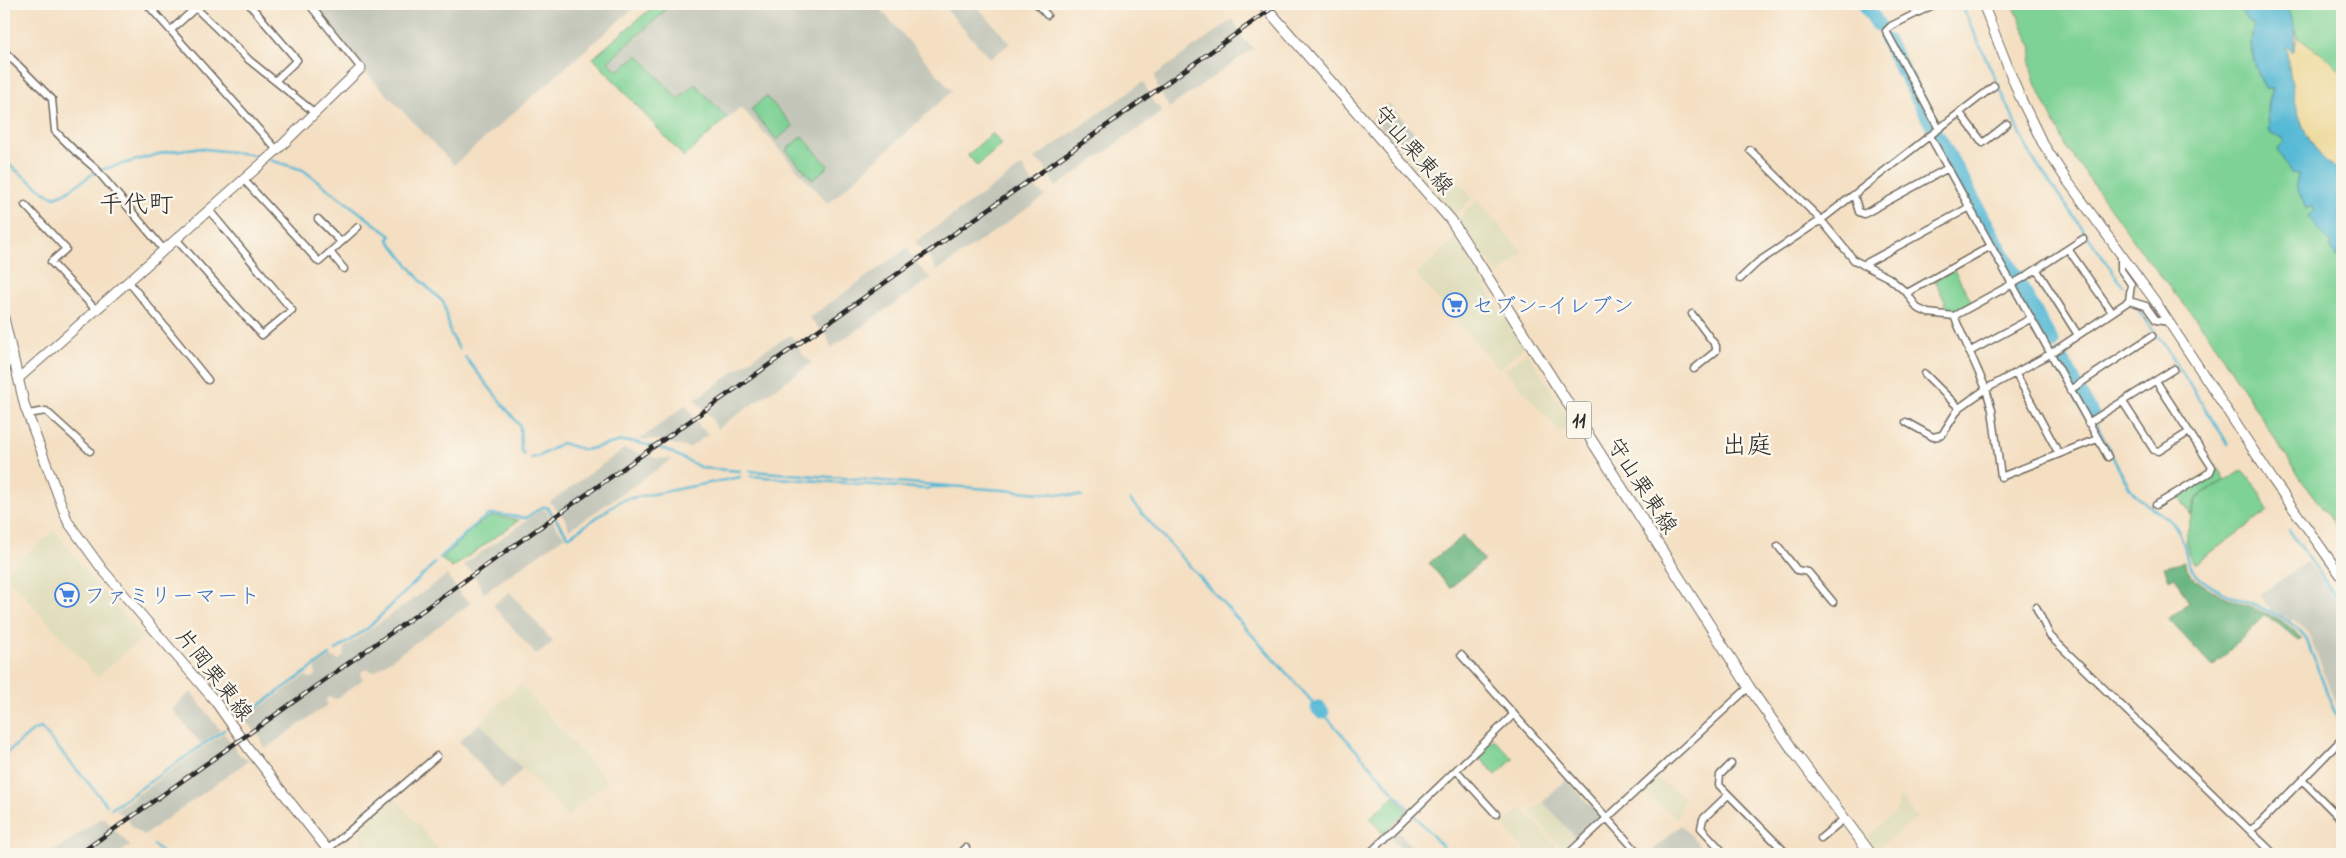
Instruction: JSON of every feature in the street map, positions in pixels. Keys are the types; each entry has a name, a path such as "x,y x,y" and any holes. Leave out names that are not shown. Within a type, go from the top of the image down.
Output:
{"main road":[{"name":"守山栗東線","path":"1263,4 1451,220 1749,687 1871,854"}],"street":[{"path":"148,4 277,150"},
{"path":"249,4 297,60 275,81"},
{"path":"19,378 244,180 361,68 309,4"},
{"path":"1037,4 1048,15"},
{"path":"1935,4 1891,26 1886,31 1939,129"},
{"path":"1983,4 2019,95 2042,142 2066,180 2169,322 2273,480 2342,577"},
{"path":"171,30 198,6 249,60 315,113"},
{"path":"4,51 52,99 55,131 96,169 164,250"},
{"path":"1740,280 1758,262 1854,196 1994,86"},
{"path":"1960,113 1983,144 2007,124"},
{"path":"1930,136 2108,457"},
{"path":"1750,150 1821,220 1845,252 1863,265 1889,278 1907,293 1916,308 1928,313 1954,316 2037,270 2083,239"},
{"path":"1854,196 1859,212 1864,214 1948,168"},
{"path":"244,180 319,262 358,227"},
{"path":"26,205 66,250 51,262 96,310"},
{"path":"1863,265 1970,208"},
{"path":"176,239 262,335 292,310 209,210"},
{"path":"318,219 341,242"},
{"path":"1907,293 1991,246"},
{"path":"2068,249 2112,312"},
{"path":"330,252 344,269"},
{"path":"2121,254 2121,270 2131,284 2129,301"},
{"path":"2037,270 2078,335"},
{"path":"128,281 208,380"},
{"path":"1906,422 1933,438 1942,435 1959,408 1986,389 2050,354 2129,301 2146,306 2156,320 2169,322"},
{"path":"1692,314 1716,346 1716,352 1694,369"},
{"path":"1954,316 1986,389 1992,410 2001,477 2097,439"},
{"name":"片岡栗東線","path":"4,318 28,414 68,522 102,569 156,629 216,701 326,853"},
{"path":"1969,352 2030,318"},
{"path":"2070,390 2152,336"},
{"path":"4,374 13,354"},
{"path":"2088,423 2174,369"},
{"path":"1925,374 1959,408"},
{"path":"2016,374 2060,454"},
{"path":"2156,381 2212,467 2210,472 2156,505"},
{"path":"2123,402 2154,450 2159,451 2189,432"},
{"path":"28,414 46,411 90,451"},
{"path":"1778,546 1797,570 1808,572 1833,602"},
{"path":"2036,607 2050,636 2274,854"},
{"path":"1461,655 1639,854"},
{"path":"1568,854 1749,687"},
{"path":"1368,854 1413,813 1513,715"},
{"path":"2250,830 2258,825 2340,741"},
{"path":"326,853 437,756"},
{"path":"1731,764 1720,775 1719,785 1787,854"},
{"path":"1456,770 1496,814"},
{"path":"2303,780 2342,820"},
{"path":"1725,854 1701,828 1703,819 1728,795"},
{"path":"1820,838 1844,818"},
{"path":"960,854 966,848"}],"shaded area":[{"path":"309,4 638,4 454,165 354,60"},
{"path":"656,4 876,4 952,91 828,204 741,107 684,157 593,58"},
{"path":"942,4 975,4 1010,43 990,59"},
{"path":"1233,19 1244,40 1254,48 1169,108 1157,86 1155,75"},
{"path":"1143,82 1154,103 1163,111 1056,187 1044,166 1034,159"},
{"path":"1388,103 1414,132 1398,146 1372,117"},
{"path":"1414,132 1473,198 1455,214 1398,146"},
{"path":"1022,166 1035,188 1045,196 937,271 931,260 915,242"},
{"path":"1477,200 1523,253 1498,275 1458,218"},
{"path":"1455,239 1524,347 1499,369 1416,274"},
{"path":"907,248 922,270 931,278 831,348 827,336 809,318"},
{"path":"791,335 802,354 812,363 717,429 712,419 695,400 763,351"},
{"path":"1527,352 1573,424 1561,433 1505,370"},
{"path":"686,405 700,427 708,434 689,448 657,440 639,440"},
{"path":"624,449 656,458 672,459 569,530 566,520 550,502"},
{"path":"543,509 546,510 556,527 565,536 484,593 472,572 463,565"},
{"path":"55,530 85,571 143,637 97,677 4,573"},
{"path":"2307,562 2325,584 2342,610 2342,716 2307,631 2294,620 2289,620 2270,609 2260,594"},
{"path":"447,575 461,595 471,603 374,672 366,669 361,672 362,680 336,699 329,697 326,699 327,705 265,749 261,738 244,719 305,676 311,678 315,676 315,668 331,657 339,660 344,656 344,648"},
{"path":"510,592 553,642 536,655 493,605"},
{"path":"520,684 607,781 568,816 480,723"},
{"path":"191,692 220,730 201,744 172,709"},
{"path":"480,723 522,769 502,789 459,741"},
{"path":"224,733 239,754 248,761 144,835 133,828 126,817 116,810"},
{"path":"1656,778 1684,797 1678,819 1641,791"},
{"path":"1566,779 1600,816 1576,838 1543,802"},
{"path":"1900,796 1917,818 1876,849 1867,837 1895,812"},
{"path":"395,798 444,854 360,854 362,839 358,833"},
{"path":"1543,802 1576,838 1563,849 1531,813"},
{"path":"1522,808 1561,852 1558,854 1528,854 1502,825"},
{"path":"103,817 130,846 118,854 50,854"},
{"path":"1681,825 1708,854 1649,854"},
{"path":"1398,831 1419,854 1406,854 1390,838"}],"green space":[{"path":"656,4 668,4 663,8 665,11 608,62 618,71 638,55 678,99 695,84 727,118 684,157 593,58"},
{"path":"2013,4 2238,4 2249,22 2255,25 2251,41 2253,57 2265,89 2273,89 2268,105 2269,132 2283,138 2284,142 2277,149 2298,173 2296,185 2306,208 2312,206 2333,242 2330,247 2340,261 2342,271 2342,534 2302,481 2208,334 2144,255 2068,150 2035,83 2030,63 2032,48"},
{"path":"2285,4 2342,4 2342,73 2330,61 2298,38"},
{"path":"766,96 793,126 777,140 751,110"},
{"path":"992,133 1002,144 977,166 968,155"},
{"path":"802,136 828,166 813,180 786,150"},
{"path":"1954,270 1973,304 1954,314 1949,311 1935,280"},
{"path":"2218,469 2225,480 2196,497 2191,515 2177,494"},
{"path":"2242,471 2258,489 2268,511 2195,564 2187,549 2187,532 2197,497"},
{"path":"494,516 519,520 452,568 442,559 481,522"},
{"path":"1463,536 1484,560 1450,588 1429,563"},
{"path":"2184,562 2189,572 2198,581 2225,596 2278,619 2302,638 2299,641 2276,622 2264,616 2213,667 2168,619 2189,603 2175,577 2169,580 2164,567"},
{"path":"1494,739 1513,759 1496,775 1477,755"},
{"path":"1394,796 1407,811 1383,834 1370,818"}],"sand":[{"path":"2298,38 2330,61 2342,73 2342,173 2327,162 2315,149 2299,117 2294,100 2285,45 2293,52"}],"water":[{"path":"2238,4 2285,4 2290,16 2295,33 2293,52 2286,46 2291,82 2300,117 2306,134 2315,149 2327,162 2342,173 2342,271 2340,261 2330,247 2333,242 2326,239 2308,217 2315,211 2312,206 2306,209 2296,185 2298,174 2291,173 2277,149 2284,142 2283,138 2269,132 2268,115 2273,89 2265,89 2258,73 2252,49 2252,33 2255,25 2249,21"}],"waterway":[{"path":"1865,4 1878,24"},
{"path":"1961,4 2031,156 2123,286"},
{"path":"1887,41 1934,128"},
{"path":"1939,138 2016,278"},
{"path":"4,161 46,193 55,197 65,193 97,171 166,152 196,148 249,154 264,159"},
{"path":"270,160 303,170 391,236 388,239 420,280 444,303 450,332 459,349"},
{"path":"2020,285 2052,343"},
{"path":"2139,311 2163,343 2228,444"},
{"path":"465,357 520,426 521,449 524,455"},
{"path":"2060,358 2074,382"},
{"path":"2078,390 2092,415"},
{"path":"2097,425 2133,492 2176,527 2183,540 2188,562 2194,573 2212,587 2282,618 2305,636 2342,731"},
{"path":"531,458 540,456 562,443 585,450 622,441 635,442 667,450 702,468 740,471"},
{"path":"750,471 1082,496"},
{"path":"751,476 927,489 931,487 949,487"},
{"path":"440,558 477,523 489,515 526,518 542,507 547,507 568,536 570,536 622,500 740,477"},
{"path":"1130,500 1318,708"},
{"path":"2289,530 2342,605"},
{"path":"336,650 368,628 435,563"},
{"path":"243,717 330,655"},
{"path":"1318,708 1322,712"},
{"path":"1322,712 1449,854"},
{"path":"4,755 34,730 41,728 107,805"},
{"path":"111,809 224,730"},
{"path":"154,845 163,854"}],"railway":[{"path":"79,854 1278,4"}],"place":[{"name":"セブン-イレブン","path":"1455,305"},
{"name":"ファミリーマート","path":"67,595"}],"district":[{"name":"千代町","path":"136,203"},
{"name":"出庭","path":"1747,444"}]}
